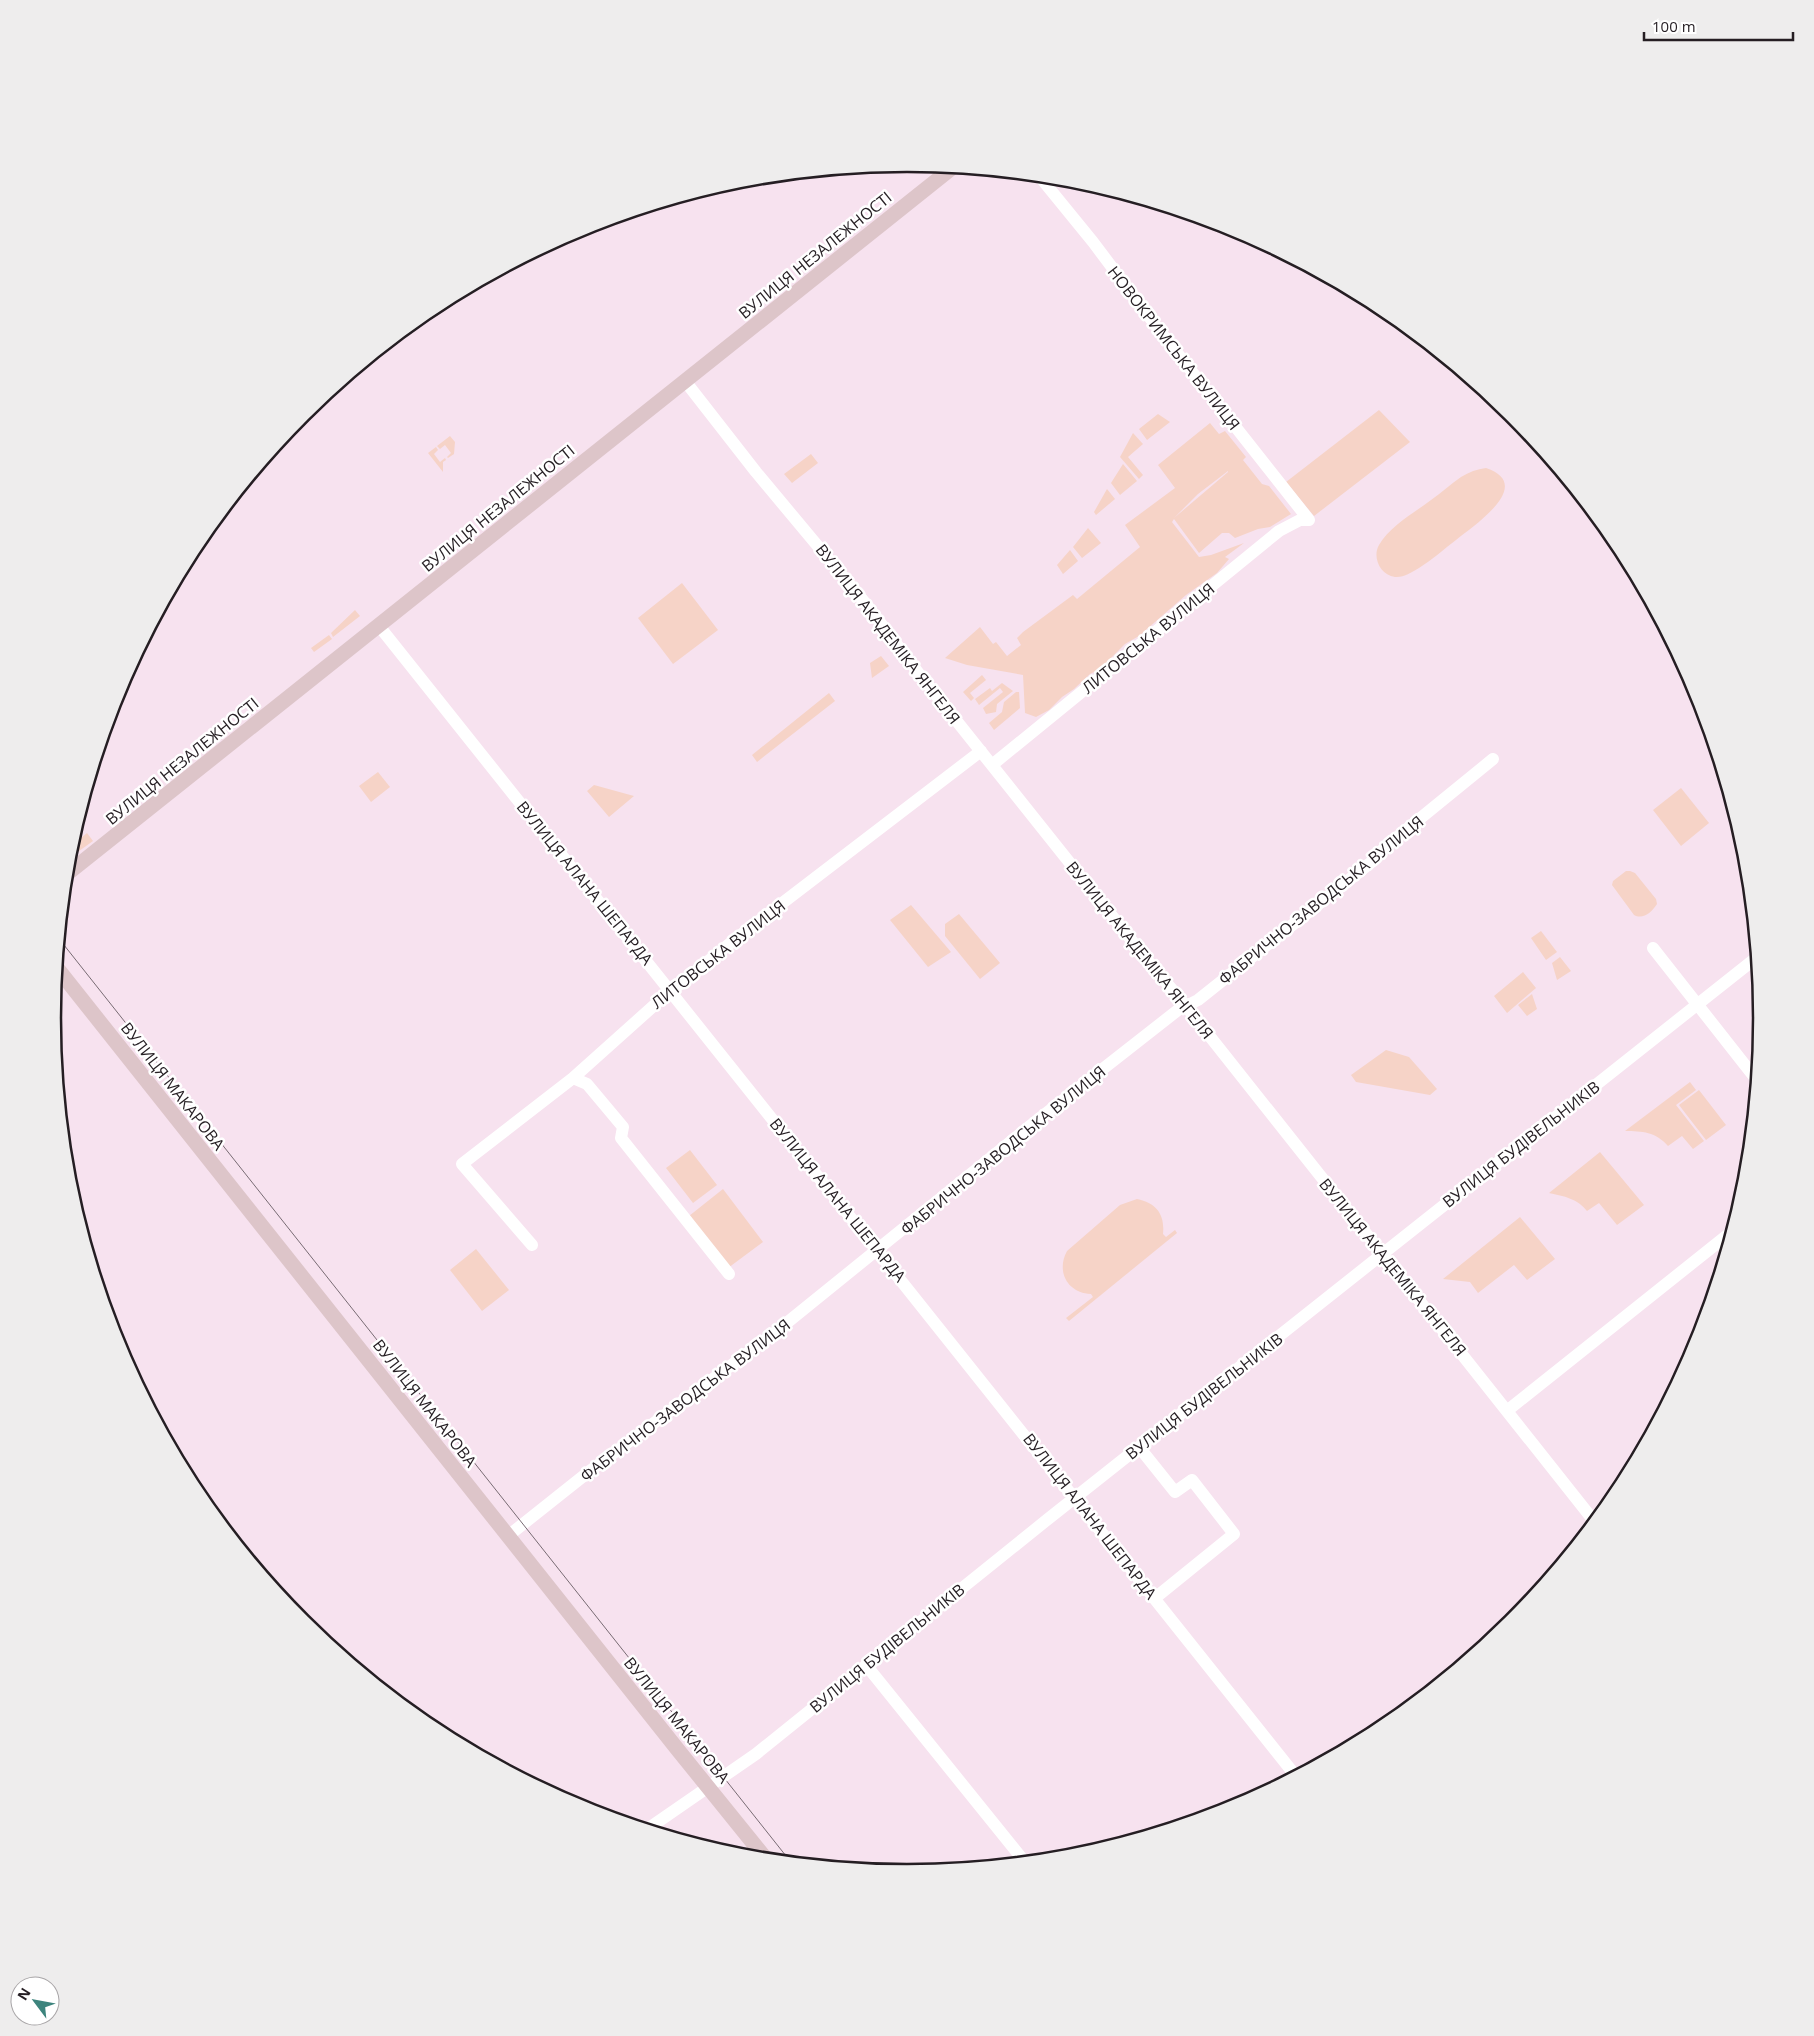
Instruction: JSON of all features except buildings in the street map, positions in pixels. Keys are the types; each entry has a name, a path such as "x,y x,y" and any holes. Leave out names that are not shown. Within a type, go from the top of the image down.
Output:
{"main road":[{"name":"ВУЛИЦЯ НЕЗАЛЕЖНОСТІ","path":"75,867 945,173"},
{"name":"ВУЛИЦЯ МАКАРОВА","path":"63,975 759,1850"}],"street":[{"name":"НОВОКРИМСЬКА ВУЛИЦЯ","path":"1046,184 1093,242 1159,330 1308,520"},
{"name":"ВУЛИЦЯ АКАДЕМІКА ЯНГЕЛЯ","path":"685,381 1152,966 1187,1007 1590,1516"},
{"name":"ЛИТОВСЬКА ВУЛИЦЯ","path":"992,765 1279,531 1300,520 1308,520"},
{"name":"ВУЛИЦЯ АЛАНА ШЕПАРДА","path":"379,626 1292,1771"},
{"name":"ЛИТОВСЬКА ВУЛИЦЯ","path":"532,1245 462,1164 573,1078 671,991 738,937 981,751"},
{"name":"ФАБРИЧНО-ЗАВОДСЬКА ВУЛИЦЯ","path":"508,1536 591,1470 773,1334 1030,1126 1178,1010 1187,1007 1351,879 1385,848 1493,758"},
{"path":"1653,948 1751,1073"},
{"name":"ВУЛИЦЯ БУДІВЕЛЬНИКІВ","path":"654,1825 756,1754 1381,1254 1751,962"},
{"path":"573,1078 587,1084 623,1127 621,1138 729,1274"},
{"path":"1508,1410 1724,1238"},
{"path":"1139,1447 1175,1492 1192,1480 1234,1534 1155,1598"},
{"path":"866,1665 1020,1856"}],"shaded area":[{"path":"1379,410 1410,442 1314,516 1286,482"},
{"path":"1158,414 1170,422 1147,440 1139,429"},
{"path":"1210,423 1219,434 1225,431 1246,457 1243,460 1262,484 1269,486 1291,514 1270,527 1258,529 1235,538 1229,533 1222,533 1199,553 1174,519 1172,522 1199,557 1211,555 1244,543 1225,557 1229,559 1217,573 1186,595 1139,636 1125,644 1100,669 1090,674 1049,710 1036,717 1025,713 1023,675 967,665 945,658 980,627 993,644 996,642 1007,656 1021,645 1017,638 1023,632 1073,595 1077,599 1140,547 1125,525 1175,488 1158,465","holes":["1228,472 1174,518 1198,494"]},
{"path":"1133,433 1143,444 1128,457 1143,475 1139,479 1120,457"},
{"path":"450,436 455,442 454,454 448,458 451,453 445,445 440,449 437,446"},
{"path":"436,447 438,450 434,454 440,462 445,458 446,460 443,462 443,472 428,453"},
{"path":"811,454 818,463 792,483 784,474"},
{"path":"1123,464 1137,481 1120,495 1111,483"},
{"path":"1486,468 1500,475 1505,484 1503,495 1486,516 1424,565 1404,576 1395,577 1385,573 1379,565 1376,555 1379,545 1389,532 1461,477 1473,471"},
{"path":"1107,489 1115,499 1096,515 1094,512"},
{"path":"1088,528 1101,543 1082,558 1073,547"},
{"path":"1070,550 1078,561 1063,574 1057,565"},
{"path":"682,583 718,630 673,664 638,618"},
{"path":"355,610 360,616 333,637 331,633"},
{"path":"329,635 332,639 314,652 311,648"},
{"path":"881,656 889,666 872,678 870,663"},
{"path":"982,675 986,680 970,693 974,698 971,701 963,692"},
{"path":"1002,683 1013,691 997,704 996,712 986,714 983,708 1003,692 1000,688 979,705 975,699 990,688 992,691"},
{"path":"1016,692 1019,692 1020,708 994,730 989,723 1002,712 1004,702"},
{"path":"829,693 835,701 757,762 752,755"},
{"path":"378,772 390,787 371,802 359,786"},
{"path":"594,785 634,796 609,817 587,791"},
{"path":"1681,788 1709,823 1681,846 1653,810"},
{"path":"87,833 93,841 78,852 81,838"},
{"path":"1626,871 1635,873 1656,899 1657,904 1655,907 1644,916 1634,915 1612,885 1613,881"},
{"path":"911,905 951,952 928,967 890,920"},
{"path":"959,914 1000,963 980,979 945,936 945,924"},
{"path":"1541,931 1557,952 1546,960 1531,938"},
{"path":"1560,957 1571,971 1557,980 1552,963"},
{"path":"1523,972 1536,988 1507,1013 1494,996"},
{"path":"1532,994 1537,1009 1527,1016 1518,1005"},
{"path":"1386,1050 1409,1057 1437,1089 1430,1095 1356,1082 1351,1075"},
{"path":"1690,1082 1696,1090 1676,1105 1704,1141 1693,1149 1682,1136 1668,1146 1654,1135 1637,1131 1625,1131"},
{"path":"1699,1090 1726,1125 1706,1140 1679,1105"},
{"path":"690,1150 717,1185 693,1203 666,1168"},
{"path":"1600,1152 1644,1205 1617,1225 1599,1203 1587,1211 1575,1201 1549,1193"},
{"path":"723,1189 763,1242 728,1268 689,1216"},
{"path":"1137,1199 1150,1203 1155,1207 1163,1221 1163,1234 1166,1237 1175,1230 1177,1233 1069,1321 1066,1318 1093,1297 1091,1294 1076,1290 1066,1280 1063,1266 1067,1251 1120,1205"},
{"path":"1520,1217 1555,1259 1527,1280 1514,1265 1478,1293 1470,1282 1443,1279"},
{"path":"476,1249 509,1290 482,1311 450,1270"}],"tram line":[{"path":"65,946 785,1855"}]}
